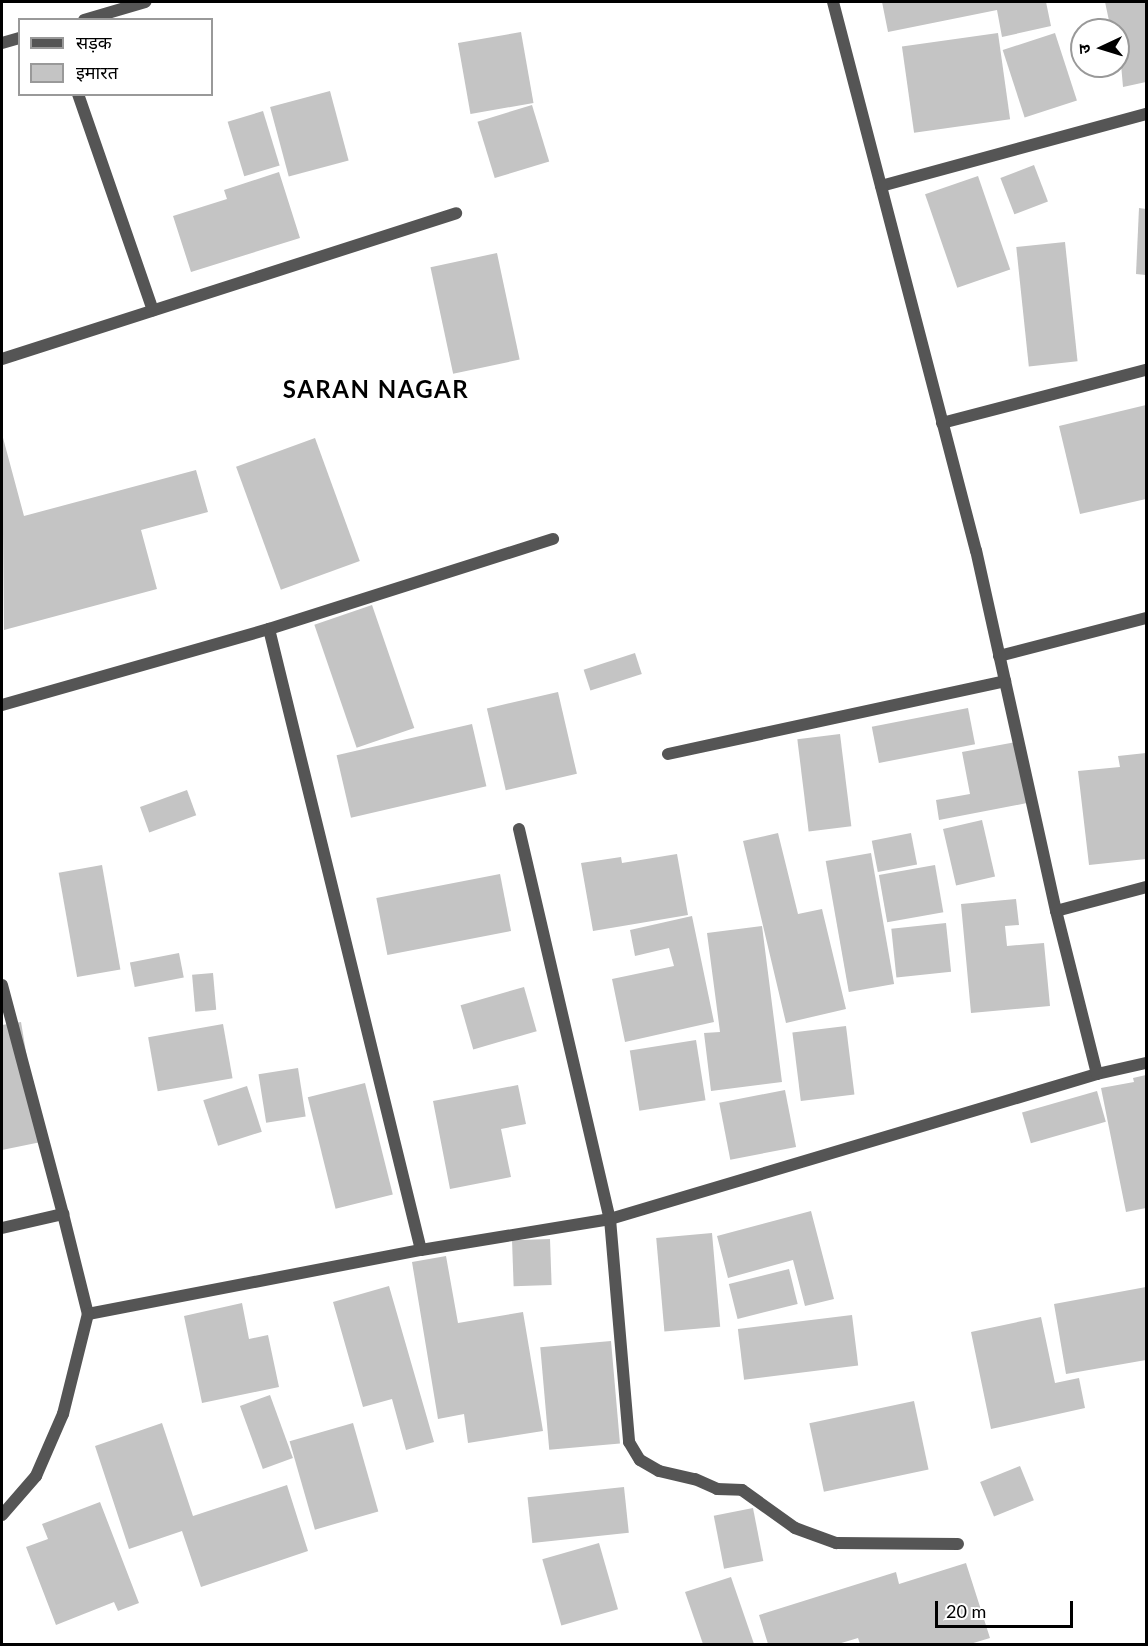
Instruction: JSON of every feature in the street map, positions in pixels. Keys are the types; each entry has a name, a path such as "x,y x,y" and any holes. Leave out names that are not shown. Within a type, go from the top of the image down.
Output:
{"street":[{"path":"91,18 146,2"},
{"path":"833,2 942,423 1005,681 1056,911 1097,1074"},
{"path":"2,43 18,39"},
{"path":"79,96 153,310"},
{"path":"881,186 1146,114"},
{"path":"2,359 456,213"},
{"path":"942,423 1146,370"},
{"path":"2,705 269,629 554,539"},
{"path":"999,656 1146,618"},
{"path":"269,629 421,1250"},
{"path":"668,754 1005,681"},
{"path":"519,828 610,1219 623,1406 629,1442 640,1460 659,1471 695,1479 717,1489 742,1490 795,1528 836,1543 958,1544"},
{"path":"1056,911 1146,887"},
{"path":"2,985 88,1314 63,1414 36,1476 2,1515"},
{"path":"88,1314 421,1250 610,1219 1097,1074 1146,1063"},
{"path":"2,1228 63,1214"}],"building":[{"path":"882,2 1046,2 1051,26 1002,37 997,10 888,32"},
{"path":"1105,2 1146,2 1146,82 1123,87 1122,78 1130,78 1130,18 1108,18"},
{"path":"521,32 534,103 470,114 458,43"},
{"path":"998,33 1010,119 914,133 902,46"},
{"path":"1055,33 1077,101 1025,118 1003,50"},
{"path":"330,91 349,161 289,177 270,107"},
{"path":"532,105 549,161 495,178 477,122"},
{"path":"263,111 280,166 244,176 228,122"},
{"path":"1034,165 1048,201 1014,214 1000,178"},
{"path":"279,172 300,238 191,272 173,216 227,199 224,190"},
{"path":"978,176 1010,270 957,288 925,194"},
{"path":"1139,208 1146,209 1146,275 1136,274"},
{"path":"1065,242 1078,361 1029,366 1016,247"},
{"path":"497,253 520,360 453,374 430,267"},
{"path":"1146,405 1146,499 1080,514 1059,426"},
{"path":"2,434 24,516 196,470 208,512 141,530 157,589 4,630"},
{"path":"315,438 360,561 281,590 236,467"},
{"path":"372,605 414,728 357,748 314,625"},
{"path":"635,653 642,674 590,691 584,670"},
{"path":"558,692 577,774 506,790 487,708"},
{"path":"968,708 975,744 879,763 872,727"},
{"path":"472,724 486,786 351,818 337,755"},
{"path":"840,734 851,826 809,832 797,739"},
{"path":"1016,742 1027,803 939,820 936,800 970,794 962,752"},
{"path":"1146,753 1146,859 1089,865 1078,771 1120,767 1118,756"},
{"path":"187,790 196,815 149,832 140,807"},
{"path":"982,820 995,877 956,886 943,829"},
{"path":"778,833 798,914 822,909 846,1009 786,1023 743,841"},
{"path":"911,833 917,864 878,872 872,841"},
{"path":"871,853 894,984 849,992 826,861"},
{"path":"677,854 688,915 593,931 581,863 621,857 622,863"},
{"path":"102,865 120,969 77,977 59,873"},
{"path":"935,865 943,912 887,922 879,875"},
{"path":"500,874 511,931 387,955 376,898"},
{"path":"1016,899 1019,925 1005,926 1007,946 1044,943 1050,1006 971,1013 961,904"},
{"path":"692,916 714,1022 625,1042 612,979 674,966 669,948 635,956 630,930"},
{"path":"946,923 951,972 896,977 891,929"},
{"path":"762,926 782,1082 711,1091 704,1033 720,1032 707,933"},
{"path":"179,953 184,978 135,987 130,963"},
{"path":"213,973 216,1010 195,1012 192,975"},
{"path":"524,987 537,1031 473,1049 461,1005"},
{"path":"21,1022 41,1142 2,1150 2,1025"},
{"path":"223,1024 233,1078 158,1091 148,1037"},
{"path":"846,1026 854,1094 801,1101 792,1033"},
{"path":"696,1040 706,1100 639,1111 630,1050"},
{"path":"298,1068 306,1116 266,1123 258,1074"},
{"path":"1146,1075 1146,1208 1126,1212 1101,1088 1134,1082 1133,1078"},
{"path":"365,1083 393,1195 336,1209 308,1097"},
{"path":"518,1085 526,1124 501,1129 511,1177 450,1189 433,1101"},
{"path":"247,1086 262,1132 218,1146 203,1100"},
{"path":"785,1090 796,1147 730,1160 719,1103"},
{"path":"1097,1091 1106,1122 1031,1143 1022,1112"},
{"path":"811,1211 834,1299 805,1306 793,1260 728,1278 717,1236"},
{"path":"712,1233 720,1327 664,1332 656,1238"},
{"path":"550,1239 552,1285 514,1286 512,1240"},
{"path":"446,1256 458,1323 523,1312 543,1431 468,1443 464,1414 438,1419 412,1262"},
{"path":"789,1269 798,1304 738,1319 729,1284"},
{"path":"389,1286 434,1442 406,1450 392,1399 363,1407 333,1302"},
{"path":"1146,1287 1146,1360 1066,1374 1054,1304"},
{"path":"242,1303 249,1339 268,1335 279,1387 202,1403 184,1316"},
{"path":"852,1315 858,1366 744,1380 738,1329"},
{"path":"1041,1317 1055,1383 1079,1378 1085,1408 991,1429 971,1332"},
{"path":"611,1341 620,1444 549,1450 540,1347"},
{"path":"270,1395 293,1458 263,1469 240,1406"},
{"path":"914,1401 929,1469 824,1492 809,1423"},
{"path":"162,1423 193,1516 287,1485 308,1551 201,1587 182,1531 129,1549 95,1446"},
{"path":"353,1423 378,1511 315,1530 290,1441"},
{"path":"1020,1466 1034,1500 994,1516 980,1482"},
{"path":"624,1487 629,1533 532,1543 528,1497"},
{"path":"100,1502 139,1603 118,1611 114,1602 56,1625 26,1547 48,1539 42,1524"},
{"path":"753,1508 763,1561 724,1569 714,1516"},
{"path":"599,1543 618,1609 561,1626 542,1559"},
{"path":"966,1563 990,1638 970,1644 860,1644 858,1638 838,1644 768,1644 759,1615 896,1572 899,1584"},
{"path":"731,1577 754,1644 703,1644 685,1592"}],"district":[{"name":"SARAN NAGAR","path":"376,389"}]}
